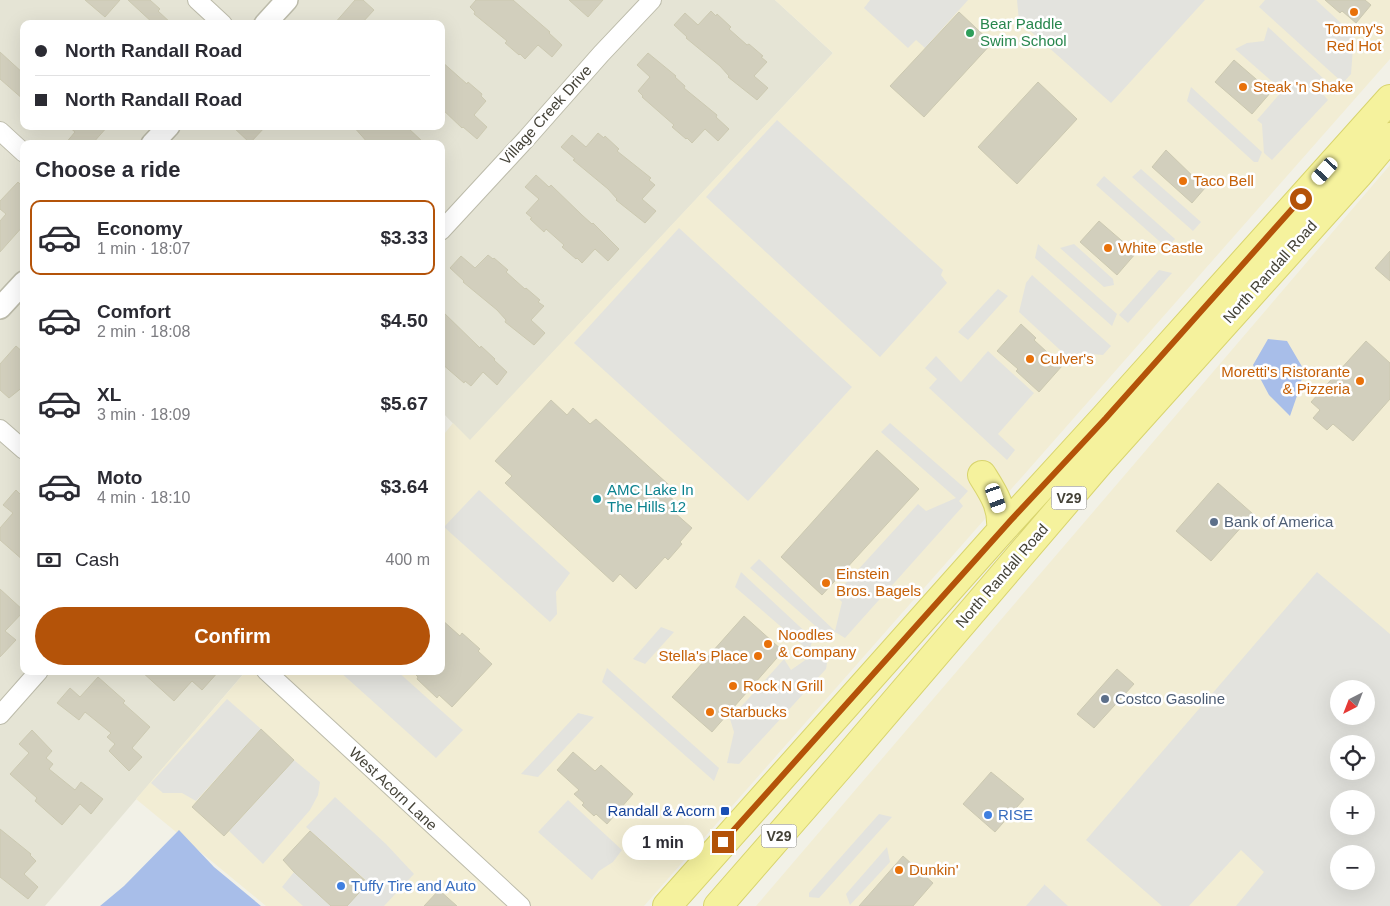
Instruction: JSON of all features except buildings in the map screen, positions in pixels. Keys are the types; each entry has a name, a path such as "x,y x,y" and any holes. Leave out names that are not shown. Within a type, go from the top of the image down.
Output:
{"main road":[{"name":"North Randall Road","path":"667,906 1390,99"},
{"name":"North Randall Road","path":"718,906 1094,469 1390,137"},
{"path":"982,475 996,498 1002,517 1001,531"}],"street":[{"path":"196,0 218,20"},
{"path":"269,20 287,0"},
{"name":"Village Creek Drive","path":"445,227 652,0"},
{"path":"156,140 165,130"},
{"path":"0,131 20,149"},
{"path":"0,308 20,286"},
{"path":"0,428 20,446"},
{"path":"0,715 35,675"},
{"name":"West Acorn Lane","path":"270,675 521,906"}],"shaded area":[{"path":"0,0 775,0 833,53 470,441 445,415 445,140 20,140 20,675 242,675 45,906 0,906"},
{"path":"775,0 1390,0 1390,59 644,906 266,906 136,799 243,675 445,675 445,433 453,423 470,440 833,53"},
{"path":"870,0 968,0 925,48 916,40 908,48 864,8"},
{"path":"1017,0 1205,0 1111,103 1019,21"},
{"path":"1265,0 1316,0 1354,35 1351,74 1343,83 1259,7"},
{"path":"1268,27 1326,81 1320,87 1320,91 1328,100 1272,160 1264,153 1262,124 1257,120 1290,82 1287,80 1275,84 1235,49 1247,43 1264,41"},
{"path":"1191,87 1262,152 1258,162 1254,162 1187,101"},
{"path":"777,120 943,270 941,275 947,283 880,357 706,197"},
{"path":"1390,165 1390,906 756,906"},
{"path":"1141,169 1201,222 1193,231 1132,177"},
{"path":"1104,176 1175,239 1167,248 1096,185"},
{"path":"679,228 852,387 748,501 574,343"},
{"path":"1038,244 1117,314 1112,326 1035,258"},
{"path":"1074,244 1113,279 1114,285 1104,287 1060,248"},
{"path":"1159,270 1172,273 1128,323 1119,315"},
{"path":"1032,275 1111,346 1103,355 1079,353 1072,361 1019,312 1026,283"},
{"path":"998,289 1008,296 968,340 958,332"},
{"path":"988,351 1034,393 998,434 1015,450 1007,460 929,388 937,379 925,368 936,356 961,382"},
{"path":"890,423 968,491 959,501 963,506 845,638 835,632 829,638 750,568 759,559 835,631 842,602 835,595 918,504 926,511 956,498 881,432"},
{"path":"479,490 570,573 556,592 557,614 550,622 445,526"},
{"path":"741,572 813,639 809,651 735,587"},
{"path":"1317,572 1390,634 1390,906 1236,906 1264,872 1241,850 1189,906 1162,906 1086,840"},
{"path":"661,627 674,632 645,664 633,659"},
{"path":"811,656 827,663 826,669 739,764 727,763 734,732 730,719 784,659 791,670"},
{"path":"607,668 719,768 714,781 602,682"},
{"path":"343,675 401,675 463,730 436,758"},
{"path":"227,699 261,729 196,801 182,793 163,793 151,783"},
{"path":"578,713 594,717 538,777 521,774"},
{"path":"294,760 320,782 318,795 310,810 263,864 229,831"},
{"path":"335,797 386,844 414,874 384,906 347,906 368,882 306,827"},
{"path":"568,800 622,850 613,862 599,871 592,880 538,832"},
{"path":"879,814 892,817 819,898 809,897 809,893"},
{"path":"887,847 890,862 850,905 846,894"},
{"path":"294,872 331,906 303,906 282,887"},
{"path":"1045,885 1068,906 1026,906"}],"water":[{"path":"1268,339 1287,341 1304,370 1290,416 1269,395 1253,365"},
{"path":"179,830 214,867 261,906 100,906 124,886"}],"place":[{"name":"Tommy's Red Hot","path":"1354,12"},
{"name":"Bear Paddle Swim School","path":"970,33"},
{"name":"Steak 'n Shake","path":"1243,87"},
{"name":"Taco Bell","path":"1183,181"},
{"name":"White Castle","path":"1108,248"},
{"name":"Culver's","path":"1030,359"},
{"name":"Moretti's Ristorante & Pizzeria","path":"1360,381"},
{"name":"AMC Lake In The Hills 12","path":"597,499"},
{"name":"Bank of America","path":"1214,522"},
{"name":"Einstein Bros. Bagels","path":"826,583"},
{"name":"Noodles & Company","path":"768,644"},
{"name":"Stella's Place","path":"758,656"},
{"name":"Rock N Grill","path":"733,686"},
{"name":"Costco Gasoline","path":"1105,699"},
{"name":"Starbucks","path":"710,712"},
{"name":"Randall & Acorn","path":"725,811"},
{"name":"RISE","path":"988,815"},
{"name":"Dunkin'","path":"899,870"},
{"name":"Tuffy Tire and Auto","path":"341,886"}],"route":[{"path":"723,842 1301,199"}]}
